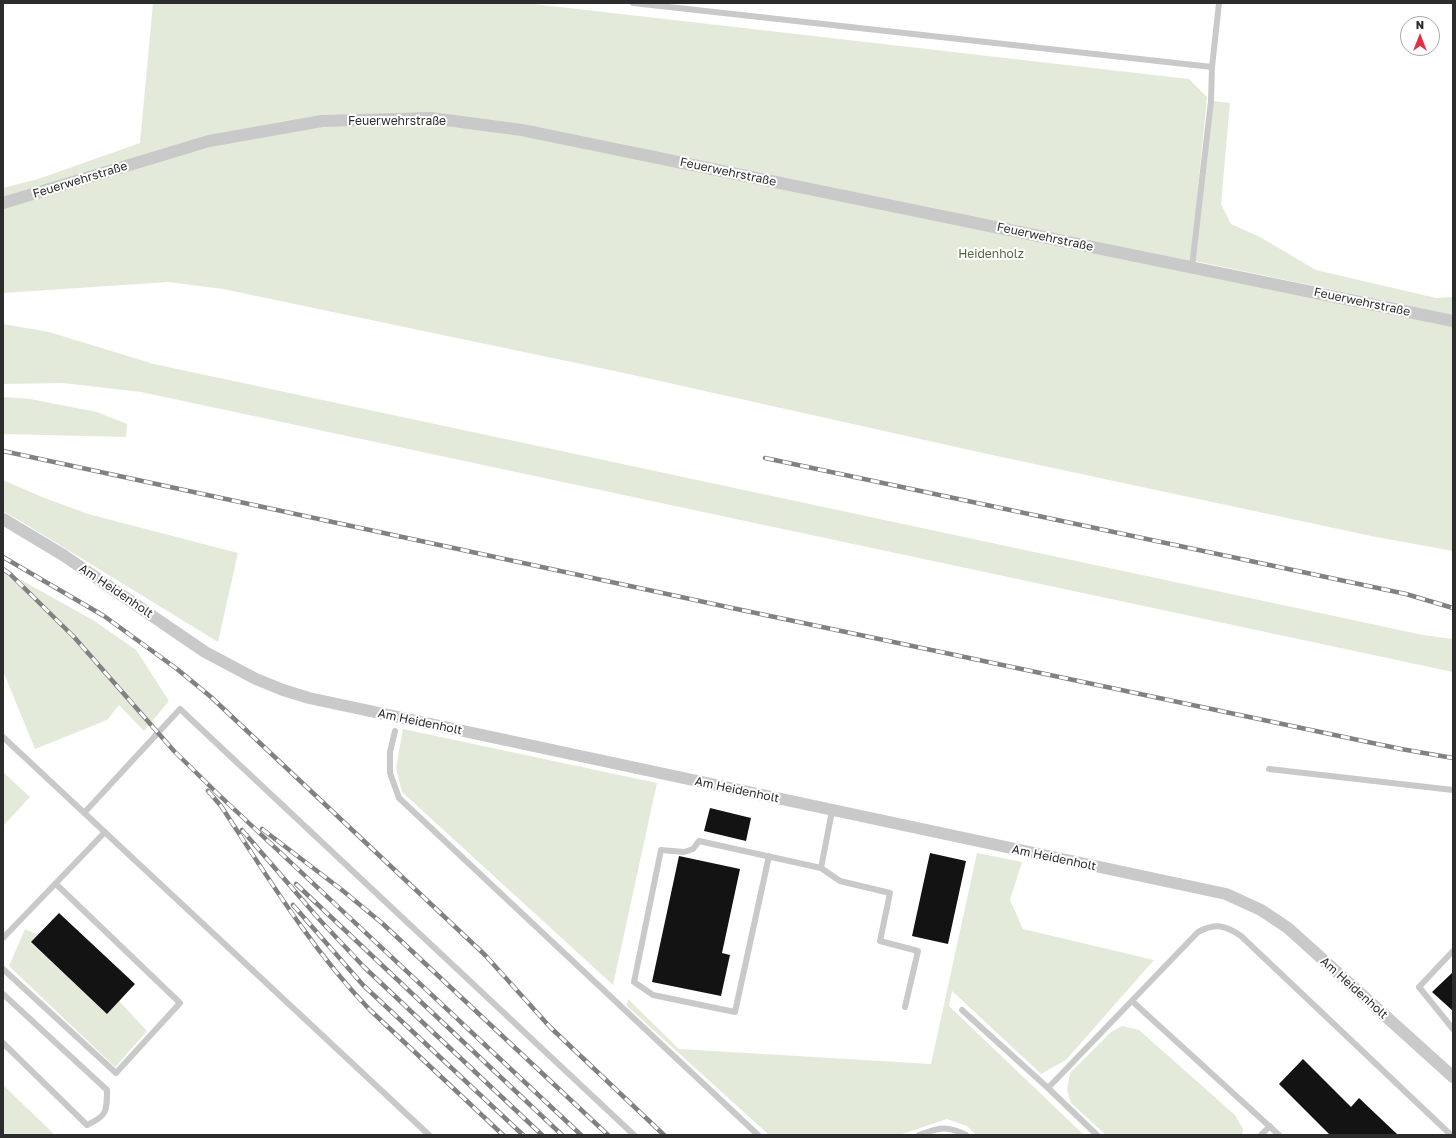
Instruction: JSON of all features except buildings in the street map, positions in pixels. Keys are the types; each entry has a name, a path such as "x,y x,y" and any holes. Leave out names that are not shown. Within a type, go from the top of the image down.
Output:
{"street":[{"name":"Feuerwehrstraße","path":"3,203 209,141 322,121 431,118 522,130 1453,321"},
{"name":"Am Heidenholt","path":"3,519 63,555 205,652 256,679 283,690 309,698 1226,894 1261,910 1288,928 1453,1077"}],"lane":[{"path":"633,3 1212,66"},
{"path":"1192,267 1211,100 1212,66 1219,3"},
{"path":"84,813 180,709 634,1135"},
{"path":"395,731 390,752 390,773 399,798 758,1135"},
{"path":"3,737 429,1135"},
{"path":"1269,769 1453,790"},
{"path":"821,868 832,811"},
{"path":"3,938 105,832"},
{"path":"769,856 735,1012 653,995 634,982 661,850 684,852 693,849 699,841 769,856 821,868 840,881 890,893 880,941 918,951 905,1007"},
{"path":"3,969 116,1072 180,1003 56,884"},
{"path":"1048,1088 1198,932 1216,926 1228,928 1241,936 1451,1135"},
{"path":"1453,951 1420,987 1453,1029"},
{"path":"3,994 106,1090 107,1108 99,1119 87,1125 3,1044"},
{"path":"1132,1001 1279,1135"},
{"path":"962,1010 1097,1135"},
{"path":"1261,1135 1270,1126"},
{"path":"918,1135 938,1129 954,1129 966,1135"}],"green space":[{"name":"Heidenholz","path":"153,3 525,3 1189,79 1207,97 1190,271 1453,327 1453,551 1371,536 983,453 624,373 223,289 168,282 3,293 3,188 38,179 140,143"},
{"path":"1213,101 1230,103 1221,204 1231,224 1260,237 1316,270 1436,298 1453,297 1453,315 1195,261"},
{"path":"3,324 49,332 154,364 1423,635 1453,639 1453,672 141,392 63,383 3,384"},
{"path":"3,397 30,399 97,412 127,424 126,437 3,434"},
{"path":"3,480 42,497 88,514 238,553 218,642 3,511"},
{"path":"3,570 93,620 136,650 169,701 144,731 119,705 107,720 35,749 3,671"},
{"path":"403,729 657,783 613,985 402,792 396,768"},
{"path":"3,772 30,797 3,826"},
{"path":"977,853 1022,862 1010,900 1023,929 1154,960 1066,1060 1041,1074 952,991 949,1006 1084,1135 976,1135 967,1126 947,1119 899,1135 769,1135 627,1006 628,999 679,1049 931,1064"},
{"path":"25,929 38,935 31,943 107,1013 119,1001 147,1031 115,1067 9,966"},
{"path":"1122,1026 1139,1030 1235,1115 1243,1129 1242,1135 1106,1135 1071,1103 1067,1090 1070,1073 1111,1032"},
{"path":"3,1085 55,1135 3,1135"}],"railway":[{"path":"3,451 732,608 1401,749 1453,758"},
{"path":"765,458 1406,594 1453,608"},
{"path":"3,557 104,616 177,669 211,697 485,955 550,1027 664,1135"},
{"path":"3,569 10,574 74,637 174,751 581,1135"},
{"path":"208,791 221,806 309,937 349,987 370,1010 503,1135"},
{"path":"262,829 342,890 383,924 608,1135"},
{"path":"242,830 318,918 364,967 542,1135"},
{"path":"296,884 562,1135"},
{"path":"293,905 363,985 523,1135"}]}
